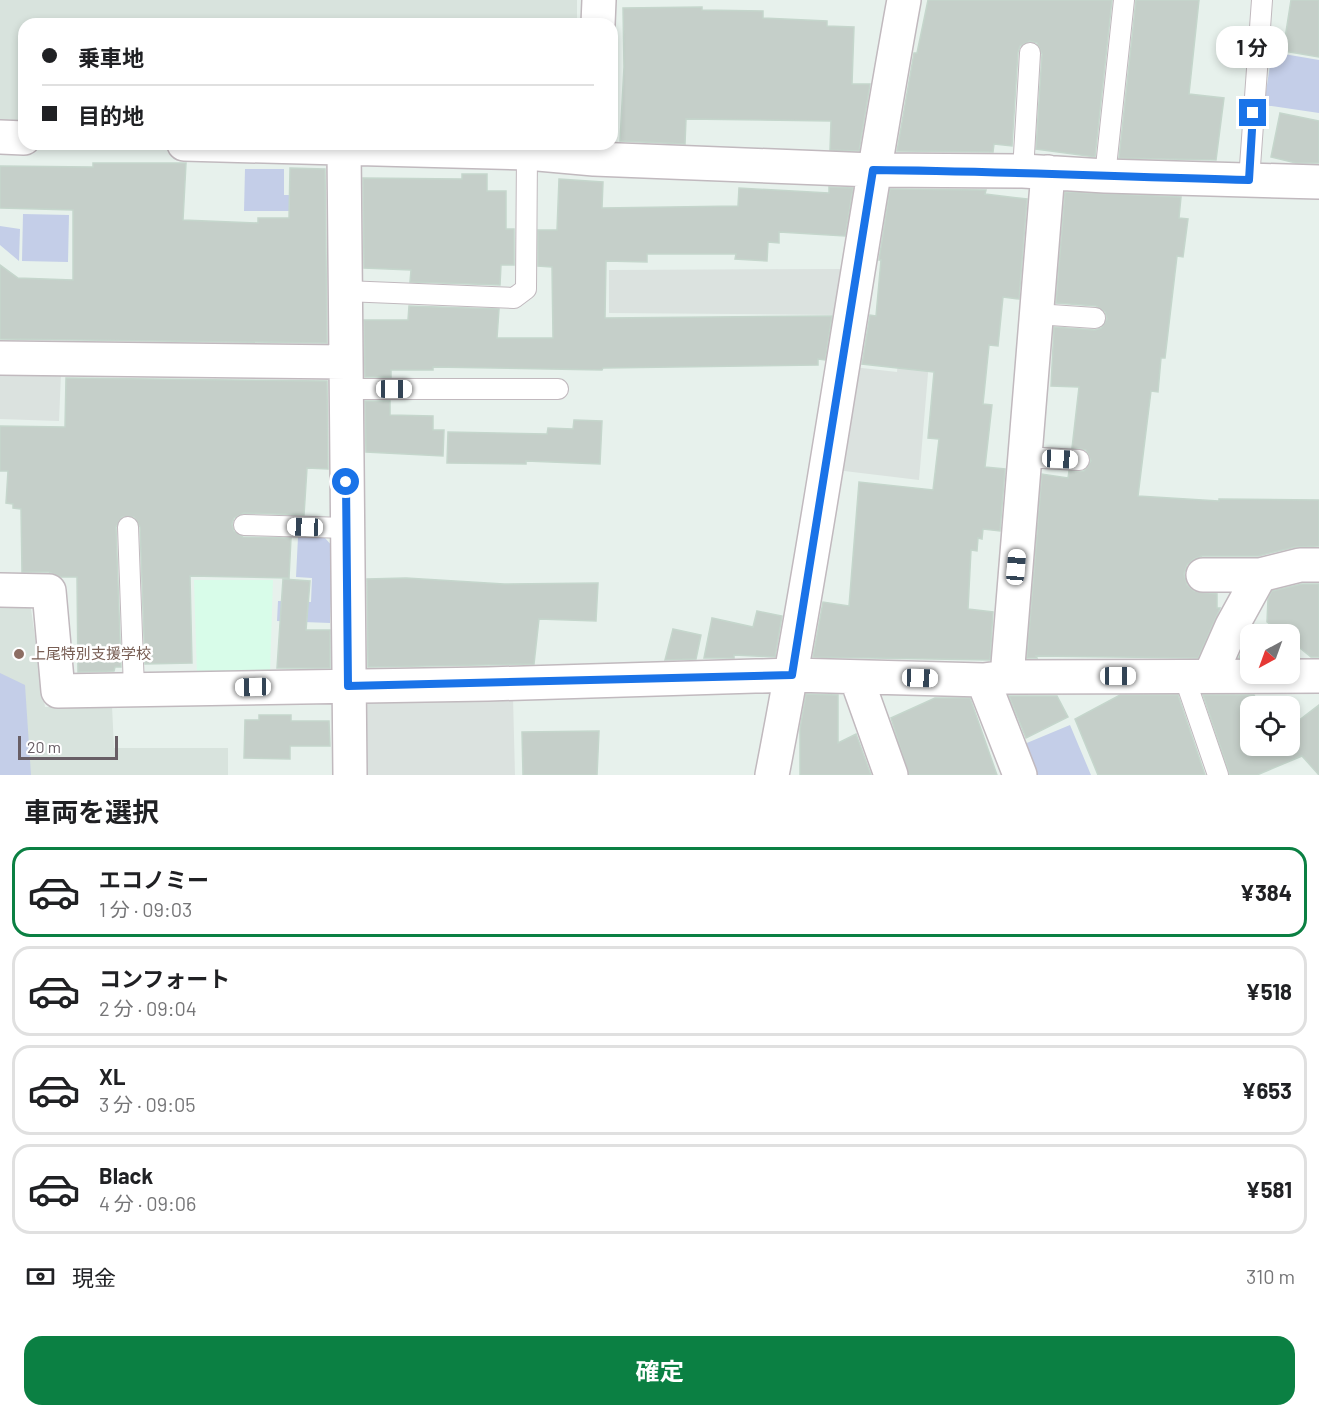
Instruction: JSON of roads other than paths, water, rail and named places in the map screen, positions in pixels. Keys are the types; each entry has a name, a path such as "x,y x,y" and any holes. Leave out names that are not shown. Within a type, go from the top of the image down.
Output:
{"street":[{"path":"598,18 599,0"},
{"path":"772,775 792,675 873,170 904,0"},
{"path":"0,137 18,138"},
{"path":"350,775 344,150 527,153 594,151 873,170 1035,171 1105,176 1319,182"},
{"path":"1020,775 995,679 1024,458 1036,314 1035,171"},
{"path":"0,358 346,375"},
{"path":"1203,575 1260,575 1300,565 1319,565"},
{"path":"1197,676 1232,626 1260,575"},
{"path":"0,590 49,591 58,691 792,675 995,679 1319,676"},
{"path":"856,676 891,775"}],"lane":[{"path":"1105,176 1124,0"},
{"path":"1249,180 1262,0"},
{"path":"1030,53 1035,171"},
{"path":"345,291 514,298 526,289 527,153"},
{"path":"1036,314 1095,318"},
{"path":"346,375 558,390"},
{"path":"1024,458 1079,460"},
{"path":"243,525 346,528"},
{"path":"128,527 134,689"},
{"path":"1197,676 1218,775"}],"place":[{"name":"上尾特別支援学校","path":"19,654"}]}
